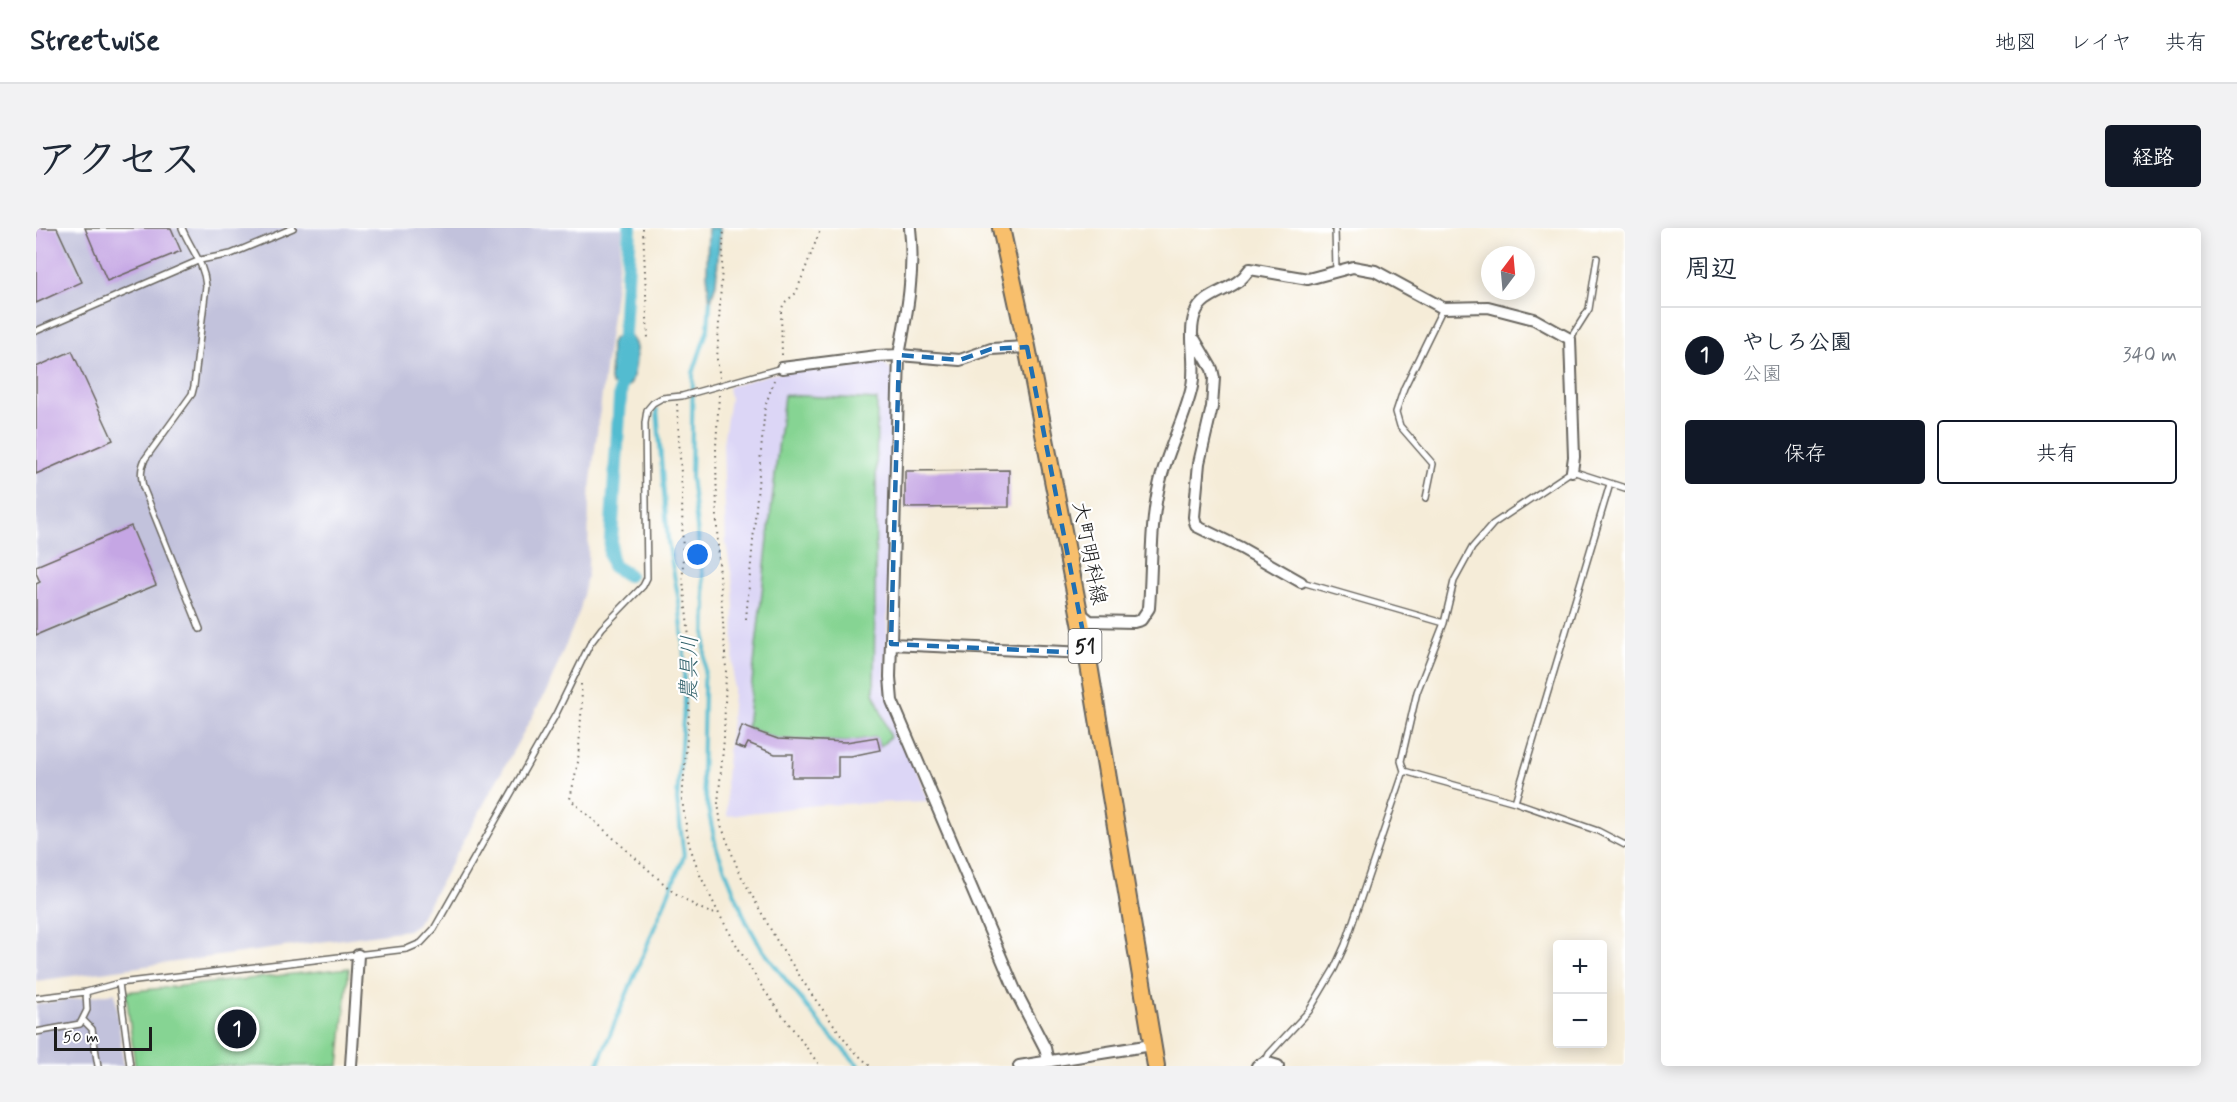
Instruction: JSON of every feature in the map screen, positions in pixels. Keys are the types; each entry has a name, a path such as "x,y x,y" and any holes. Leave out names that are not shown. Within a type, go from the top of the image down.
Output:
{"main road":[{"name":"大町明科線","path":"1001,228 1028,348 1087,653 1156,1066"}],"street":[{"path":"910,228 912,257 907,309 899,355 890,688 896,712 1015,990 1045,1048 1048,1061"},
{"path":"1079,611 1090,621 1134,622 1141,620 1149,609 1153,528 1158,488 1163,467 1192,390 1195,357 1192,335 1195,314 1202,302 1241,280 1250,269 1308,279 1353,267 1375,271 1443,308 1488,307 1534,319 1570,339 1574,457 1572,471"},
{"path":"1192,335 1212,369 1214,378 1212,407 1199,464 1194,517 1196,526 1301,582"},
{"path":"782,368 835,360 899,355 960,360 991,349 1028,348"},
{"path":"891,645 1087,653"},
{"path":"351,1066 358,955"},
{"path":"1019,1066 1152,1045"},
{"path":"1261,1064 1278,1066"}],"lane":[{"path":"182,228 189,245 200,260 207,286 194,386 192,394 145,459 140,476 200,629"},
{"path":"36,331 200,260 231,254 293,228"},
{"path":"1335,228 1336,271"},
{"path":"1570,339 1589,309 1597,258"},
{"path":"1426,498 1433,464 1400,426 1396,412 1404,388 1443,308"},
{"path":"36,998 86,992 119,983 407,949 422,943 434,929 556,714 578,666 596,636 633,598 647,578 647,410 662,398 679,396 782,368"},
{"path":"1261,1064 1309,1011 1334,969 1345,945 1404,771 1401,760 1417,692 1444,623 1454,581 1472,548 1493,524 1572,471 1625,488"},
{"path":"1515,802 1610,484"},
{"path":"1301,582 1444,623"},
{"path":"1404,771 1515,802 1581,824 1625,845"},
{"path":"119,983 130,1066"},
{"path":"36,1032 75,1026 83,1020 87,1010 86,992"},
{"path":"83,1020 92,1029 98,1066"}],"path":[{"path":"643,228 648,339"},
{"path":"724,228 717,360 721,385 716,446 717,530 726,669 724,740 718,803 721,825 739,872 777,941 812,995 851,1048 870,1066"},
{"path":"746,619 765,407 771,385 782,368 781,311 783,303 796,293 821,228"},
{"path":"679,396 683,580 690,647 689,713 682,800 689,844 718,914 764,990 819,1066"},
{"path":"578,666 582,702 581,722 577,768 570,799 672,891 697,907 718,914"}],"highlighted area":[{"path":"1027,347 1087,653 891,644 899,355 960,360 991,349"}],"shaded area":[{"path":"36,228 623,228 589,497 588,570 580,610 548,688 423,914 417,924 408,930 36,981"},
{"path":"883,362 894,373 886,673 902,738 928,801 817,805 727,816 726,778 733,695 734,605 726,543 723,443 730,399 728,387 767,375"},
{"path":"115,993 124,1066 36,1066 36,1004"}],"green space":[{"path":"784,395 877,400 874,692 890,737 880,747 876,737 846,742 778,739 747,727"},
{"path":"349,968 339,1066 135,1066 126,992"}],"water":[{"path":"708,228 720,228 716,283 710,304 707,273"},
{"path":"625,330 636,347 634,373 629,386 612,385 610,381 611,344 613,339"}],"building":[{"path":"36,228 57,228 82,282 36,303"},
{"path":"85,228 171,228 181,251 107,281"},
{"path":"72,351 113,440 36,474 36,367"},
{"path":"1009,470 1009,507 905,508 905,471"},
{"path":"131,526 156,585 36,635 36,584 40,582 36,566"},
{"path":"742,726 778,739 846,742 877,737 880,750 851,756 838,756 838,777 792,777 793,754 775,754 748,743 745,749 735,746"}],"waterway":[{"path":"623,349 630,228"},
{"name":"農具川","path":"710,301 708,328 693,373 691,477 706,603 702,779 716,847 746,921 762,949 825,1030 859,1066"},
{"path":"622,368 610,555 613,566 628,575"},
{"path":"597,1066 684,856 677,800 684,705 684,648 679,601 668,542 657,410"}],"place":[{"name":"やしろ公園","path":"237,1029"}]}
